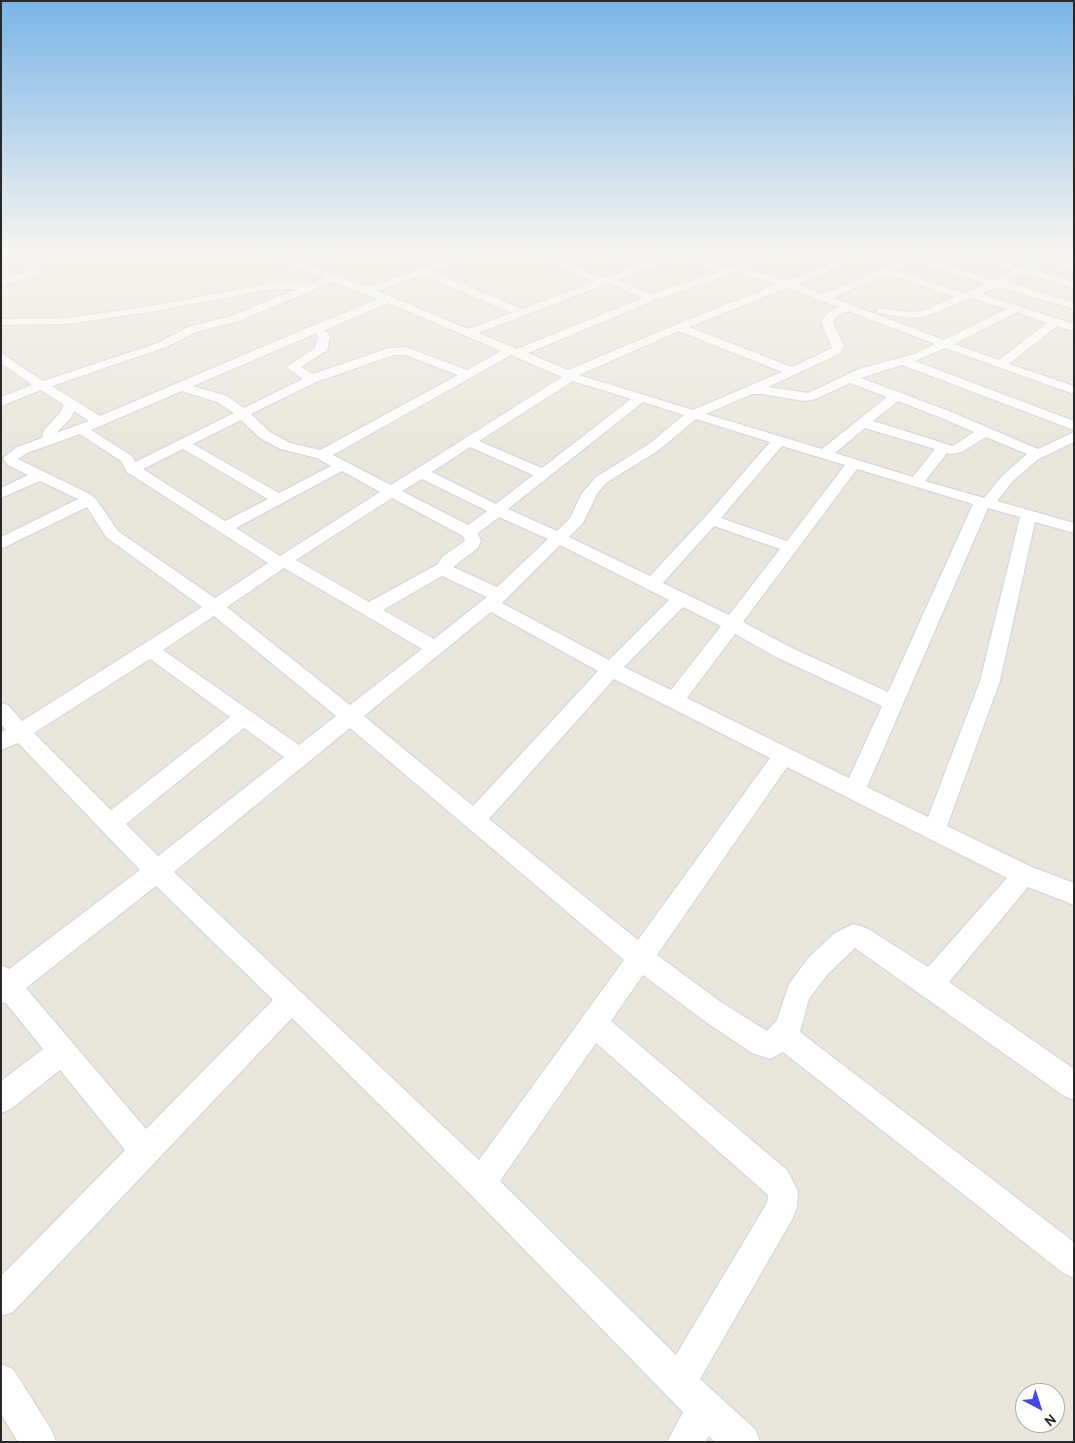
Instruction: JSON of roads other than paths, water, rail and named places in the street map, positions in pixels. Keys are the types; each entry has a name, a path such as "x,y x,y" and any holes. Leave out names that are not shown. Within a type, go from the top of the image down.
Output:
{"street":[{"path":"1,322 68,321 93,317"},
{"path":"1,402 162,345 178,334 192,329 239,317"},
{"path":"344,317 81,429 14,454 10,458 12,462 40,474 89,500 112,534 215,607 351,717 640,958 712,1010 762,1043 770,1045 788,1028 798,993 818,966 844,940 853,936 861,938 930,984 1074,1086"},
{"path":"431,317 570,375 640,398 916,483 1074,528"},
{"path":"468,333 507,317"},
{"path":"322,455 468,374 513,352 602,317"},
{"path":"11,737 150,650 570,375 703,317"},
{"path":"146,1152 3,985 157,872 495,600 577,520 590,493 601,480 654,447 694,414 793,372 838,348 827,322 829,317"},
{"path":"874,317 1000,365 1074,390"},
{"path":"743,393 762,390 804,397 811,396 845,372 918,357 998,317"},
{"path":"1041,317 1074,328"},
{"path":"1000,365 1058,323 1069,317"},
{"path":"679,327 793,372"},
{"path":"312,379 292,367 321,350 324,336 318,328"},
{"path":"132,469 312,379 368,359 400,350 468,374"},
{"path":"1,357 19,371 99,421"},
{"path":"818,360 896,396 1038,454"},
{"path":"903,361 1074,426"},
{"path":"1,378 19,371"},
{"path":"180,386 222,399 244,414 265,435 286,446 322,455 470,534 473,541 472,544 448,561 445,567 369,610"},
{"path":"825,454 896,396"},
{"path":"470,534 473,529 640,398"},
{"path":"49,441 48,435 66,415 71,404"},
{"path":"864,423 952,450 957,449 985,431"},
{"path":"81,429 127,459 132,469 225,528 436,648"},
{"path":"854,791 984,503 1007,480 1038,454 1074,436"},
{"path":"652,584 712,520 780,440"},
{"path":"469,442 544,474"},
{"path":"184,444 279,499"},
{"path":"916,483 943,448"},
{"path":"674,701 854,463"},
{"path":"225,528 341,466"},
{"path":"422,473 652,584 783,652 893,703"},
{"path":"1,494 40,474"},
{"path":"1,544 89,500"},
{"path":"934,831 990,681 1028,516"},
{"path":"712,520 790,547"},
{"path":"445,567 449,573 611,669 782,756 1024,875 1074,894"},
{"path":"474,819 611,669 680,598"},
{"path":"150,650 300,757"},
{"path":"1,710 11,737 111,823 157,872 290,1002 481,1183 705,1409 742,1442"},
{"path":"111,823 244,717"},
{"path":"481,1183 782,756"},
{"path":"930,984 1024,875"},
{"path":"1,1300 290,1002"},
{"path":"593,1023 776,1181 783,1192 782,1207 679,1382"},
{"path":"782,1035 1074,1262"},
{"path":"1,1099 62,1052"},
{"path":"1,1382 38,1442"},
{"path":"685,1442 705,1409"}]}
